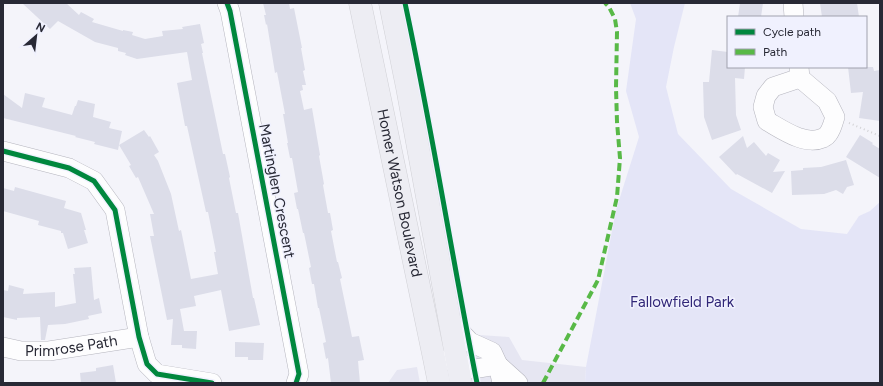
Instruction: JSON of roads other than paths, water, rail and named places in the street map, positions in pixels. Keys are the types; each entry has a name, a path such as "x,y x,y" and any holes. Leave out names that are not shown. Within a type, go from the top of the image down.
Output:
{"main road":[{"name":"Homer Watson Boulevard","path":"360,3 439,383"},
{"name":"Homer Watson Boulevard","path":"390,3 407,87 461,383"}],"street":[{"name":"Martinglen Crescent","path":"227,3 233,26 299,374 296,383"},
{"path":"793,3 794,16"},
{"path":"799,72 827,101 835,116 832,127 827,136 817,140 807,140 787,133 767,121 762,107 766,96 773,87 799,72"},
{"path":"3,151 69,168 94,182 115,210 139,337 147,364 157,374 212,383"},
{"path":"450,321 470,342 492,352 500,374"},
{"name":"Primrose Path","path":"3,347 21,351 48,351 139,337"},
{"path":"434,358 456,361 474,369 500,374 518,383"}],"park label":[{"name":"Fallowfield Park","path":"682,302"}]}
